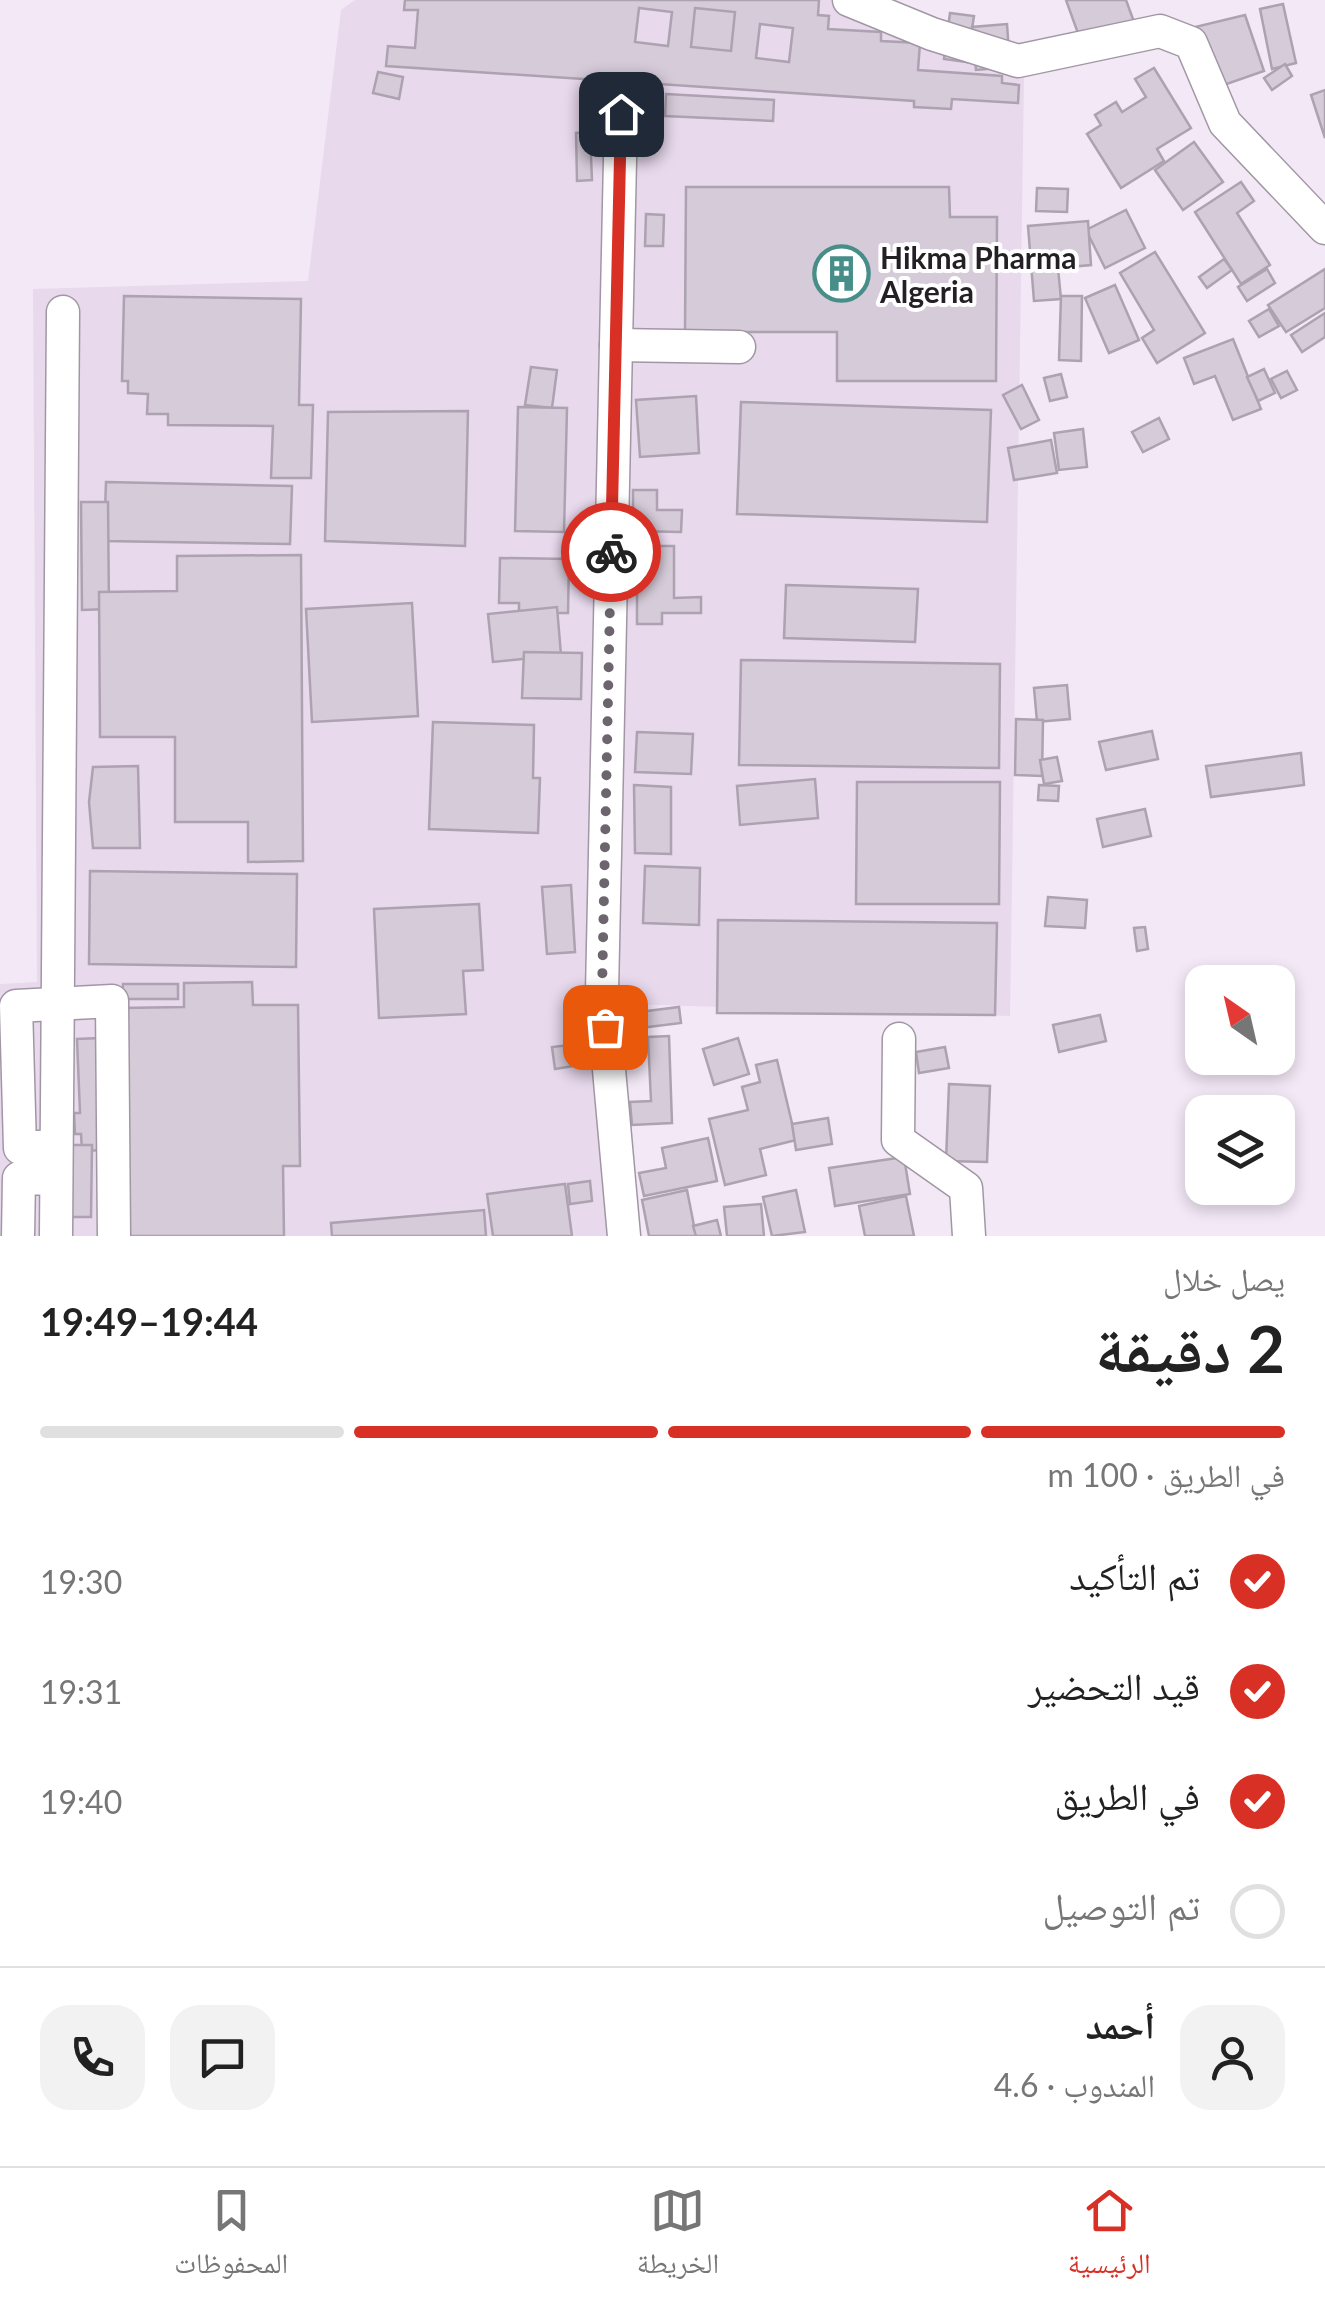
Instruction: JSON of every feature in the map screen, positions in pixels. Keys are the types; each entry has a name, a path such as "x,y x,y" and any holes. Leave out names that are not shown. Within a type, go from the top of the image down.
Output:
{"street":[{"path":"848,0 932,34 1018,62 1160,31 1190,43 1225,124 1325,228"},
{"path":"621,114 602,992 624,1236"},
{"path":"56,1236 63,312"},
{"path":"616,345 739,347"},
{"path":"56,1004 112,1002 114,1236"},
{"path":"899,1039 898,1140 966,1188 969,1236"},
{"path":"18,1236 19,1178 56,1163"}],"shaded area":[{"path":"355,0 833,0 922,39 1024,76 1010,1016 592,1003 610,1236 0,1236 0,984 37,982 33,289 308,281 341,10"}],"building":[{"path":"405,0 819,0 818,15 829,16 828,29 881,32 881,41 920,43 918,70 1002,76 1002,83 1019,85 1018,103 952,99 951,109 914,107 914,101 386,66 388,46 415,48 418,10 404,10","holes":["639,8 672,12 668,46 635,42","760,24 793,28 789,62 756,58"]},
{"path":"1066,0 1126,0 1137,30 1084,50"},
{"path":"1283,4 1296,63 1272,69 1260,9"},
{"path":"695,8 735,12 731,51 691,47"},
{"path":"950,13 974,16 967,62 944,59"},
{"path":"1245,15 1264,71 1221,86 1195,27"},
{"path":"1007,24 1010,67 976,70 972,27"},
{"path":"1285,64 1292,76 1272,90 1264,78"},
{"path":"1154,68 1191,128 1157,149 1164,161 1121,188 1087,134 1101,125 1095,115 1116,102 1122,112 1146,97 1135,79"},
{"path":"378,72 403,77 399,99 373,93"},
{"path":"1325,90 1325,138 1311,95"},
{"path":"666,94 774,100 773,121 665,116"},
{"path":"590,132 592,180 577,181 576,133"},
{"path":"1194,142 1223,182 1183,210 1155,170"},
{"path":"1241,182 1254,201 1237,213 1270,265 1241,284 1195,212"},
{"name":"Hikma Pharma Algeria","path":"686,187 949,187 950,217 997,217 996,381 837,381 837,332 685,332"},
{"path":"1037,188 1068,189 1067,212 1036,211"},
{"path":"1126,210 1145,248 1105,268 1086,230"},
{"path":"646,214 664,215 663,246 645,246"},
{"path":"1088,221 1091,265 1058,268 1061,299 1034,301 1028,226"},
{"path":"1155,252 1205,333 1157,363 1142,338 1154,330 1120,273"},
{"path":"1224,259 1232,270 1207,288 1199,277"},
{"path":"1267,269 1275,283 1247,301 1238,287"},
{"path":"1325,269 1325,308 1286,332 1268,305"},
{"path":"1115,285 1139,340 1109,353 1085,298"},
{"path":"124,296 301,299 299,405 313,405 311,478 271,478 273,426 168,425 168,414 147,414 148,394 128,393 128,381 122,381"},
{"path":"1061,296 1082,296 1081,361 1059,360"},
{"path":"1269,309 1279,326 1259,337 1249,321"},
{"path":"1325,313 1325,337 1302,352 1291,335"},
{"path":"1233,339 1261,409 1233,420 1215,376 1194,384 1184,358"},
{"path":"531,367 557,370 552,408 525,405"},
{"path":"1264,369 1275,393 1258,401 1247,377"},
{"path":"1287,371 1297,390 1281,398 1271,379"},
{"path":"1061,374 1067,397 1050,401 1044,378"},
{"path":"1022,385 1039,420 1021,429 1003,395"},
{"path":"696,396 699,453 640,457 636,400"},
{"path":"741,402 991,410 987,522 737,514"},
{"path":"518,407 567,408 564,532 515,531"},
{"path":"468,411 465,546 325,541 328,412"},
{"path":"1159,418 1169,439 1143,452 1132,432"},
{"path":"1083,429 1087,467 1059,470 1054,433"},
{"path":"1051,440 1057,473 1014,480 1008,448"},
{"path":"106,482 292,486 290,544 104,541"},
{"path":"633,490 657,490 657,510 682,510 681,532 633,531"},
{"path":"81,502 108,502 109,609 82,610"},
{"path":"637,546 674,546 674,598 701,597 701,613 662,613 662,624 637,624"},
{"path":"301,555 303,861 248,862 248,822 175,822 175,737 100,737 99,592 177,591 177,556"},
{"path":"500,558 569,559 568,613 519,613 519,603 499,603"},
{"path":"786,585 918,589 915,642 784,638"},
{"path":"412,603 418,716 312,722 306,609"},
{"path":"557,607 561,655 493,662 488,614"},
{"path":"524,652 582,653 581,699 522,698"},
{"path":"741,660 1000,664 999,768 739,765"},
{"path":"1067,685 1070,719 1037,722 1034,688"},
{"path":"1016,719 1043,720 1042,776 1015,775"},
{"path":"433,722 534,725 533,778 540,778 538,833 429,829"},
{"path":"1152,731 1158,759 1106,770 1099,742"},
{"path":"637,732 693,734 691,774 635,772"},
{"path":"1301,753 1304,785 1211,797 1206,766"},
{"path":"1057,757 1062,781 1044,784 1040,760"},
{"path":"138,766 140,848 93,848 89,802 93,767"},
{"path":"815,779 818,818 740,825 737,786"},
{"path":"857,782 1000,782 999,904 856,904"},
{"path":"634,785 671,787 671,854 635,853"},
{"path":"1039,785 1059,786 1058,801 1038,800"},
{"path":"1145,809 1151,836 1103,847 1097,819"},
{"path":"645,866 700,868 699,925 643,923"},
{"path":"90,871 297,874 296,967 89,964"},
{"path":"571,885 575,952 547,954 542,887"},
{"path":"1048,897 1087,900 1085,928 1045,926"},
{"path":"479,904 483,970 463,971 466,1014 379,1018 374,909"},
{"path":"718,920 997,923 995,1015 717,1013"},
{"path":"1145,927 1148,949 1137,951 1134,928"},
{"path":"252,982 253,1005 298,1005 300,1166 283,1166 284,1236 124,1236 122,1008 184,1007 184,983"},
{"path":"123,984 178,984 178,999 122,999"},
{"path":"679,1007 681,1023 624,1030 623,1014"},
{"path":"1100,1015 1106,1041 1059,1052 1053,1025"},
{"path":"669,1036 672,1123 632,1125 630,1102 651,1101 648,1037"},
{"path":"100,1038 104,1150 82,1151 81,1134 75,1134 74,1113 80,1113 77,1039"},
{"path":"738,1038 749,1074 714,1085 703,1049"},
{"path":"570,1045 573,1066 555,1069 552,1047"},
{"path":"945,1047 949,1068 919,1073 916,1052"},
{"path":"777,1060 796,1140 760,1149 766,1175 725,1185 709,1119 748,1110 742,1087 760,1082 756,1065"},
{"path":"949,1084 990,1086 987,1162 946,1161"},
{"path":"828,1118 832,1144 796,1150 792,1124"},
{"path":"708,1138 717,1181 644,1196 639,1173 666,1168 662,1148"},
{"path":"69,1145 92,1145 91,1217 68,1217"},
{"path":"904,1157 910,1194 835,1206 829,1168"},
{"path":"590,1181 592,1201 570,1204 568,1184"},
{"path":"565,1184 572,1236 493,1236 487,1194"},
{"path":"687,1190 696,1236 649,1236 642,1200"},
{"path":"796,1190 805,1232 772,1236 763,1197"},
{"path":"906,1196 914,1236 865,1236 859,1206"},
{"path":"761,1204 764,1236 727,1236 724,1207"},
{"path":"484,1210 486,1236 332,1236 331,1223"},
{"path":"717,1220 721,1236 696,1236 693,1226"}],"way so far":[{"path":"605,1027 602,992 611,552"}],"place":[{"name":"Hikma Pharma Algeria","path":"841,274"}],"route":[{"path":"611,552 621,114"}]}
